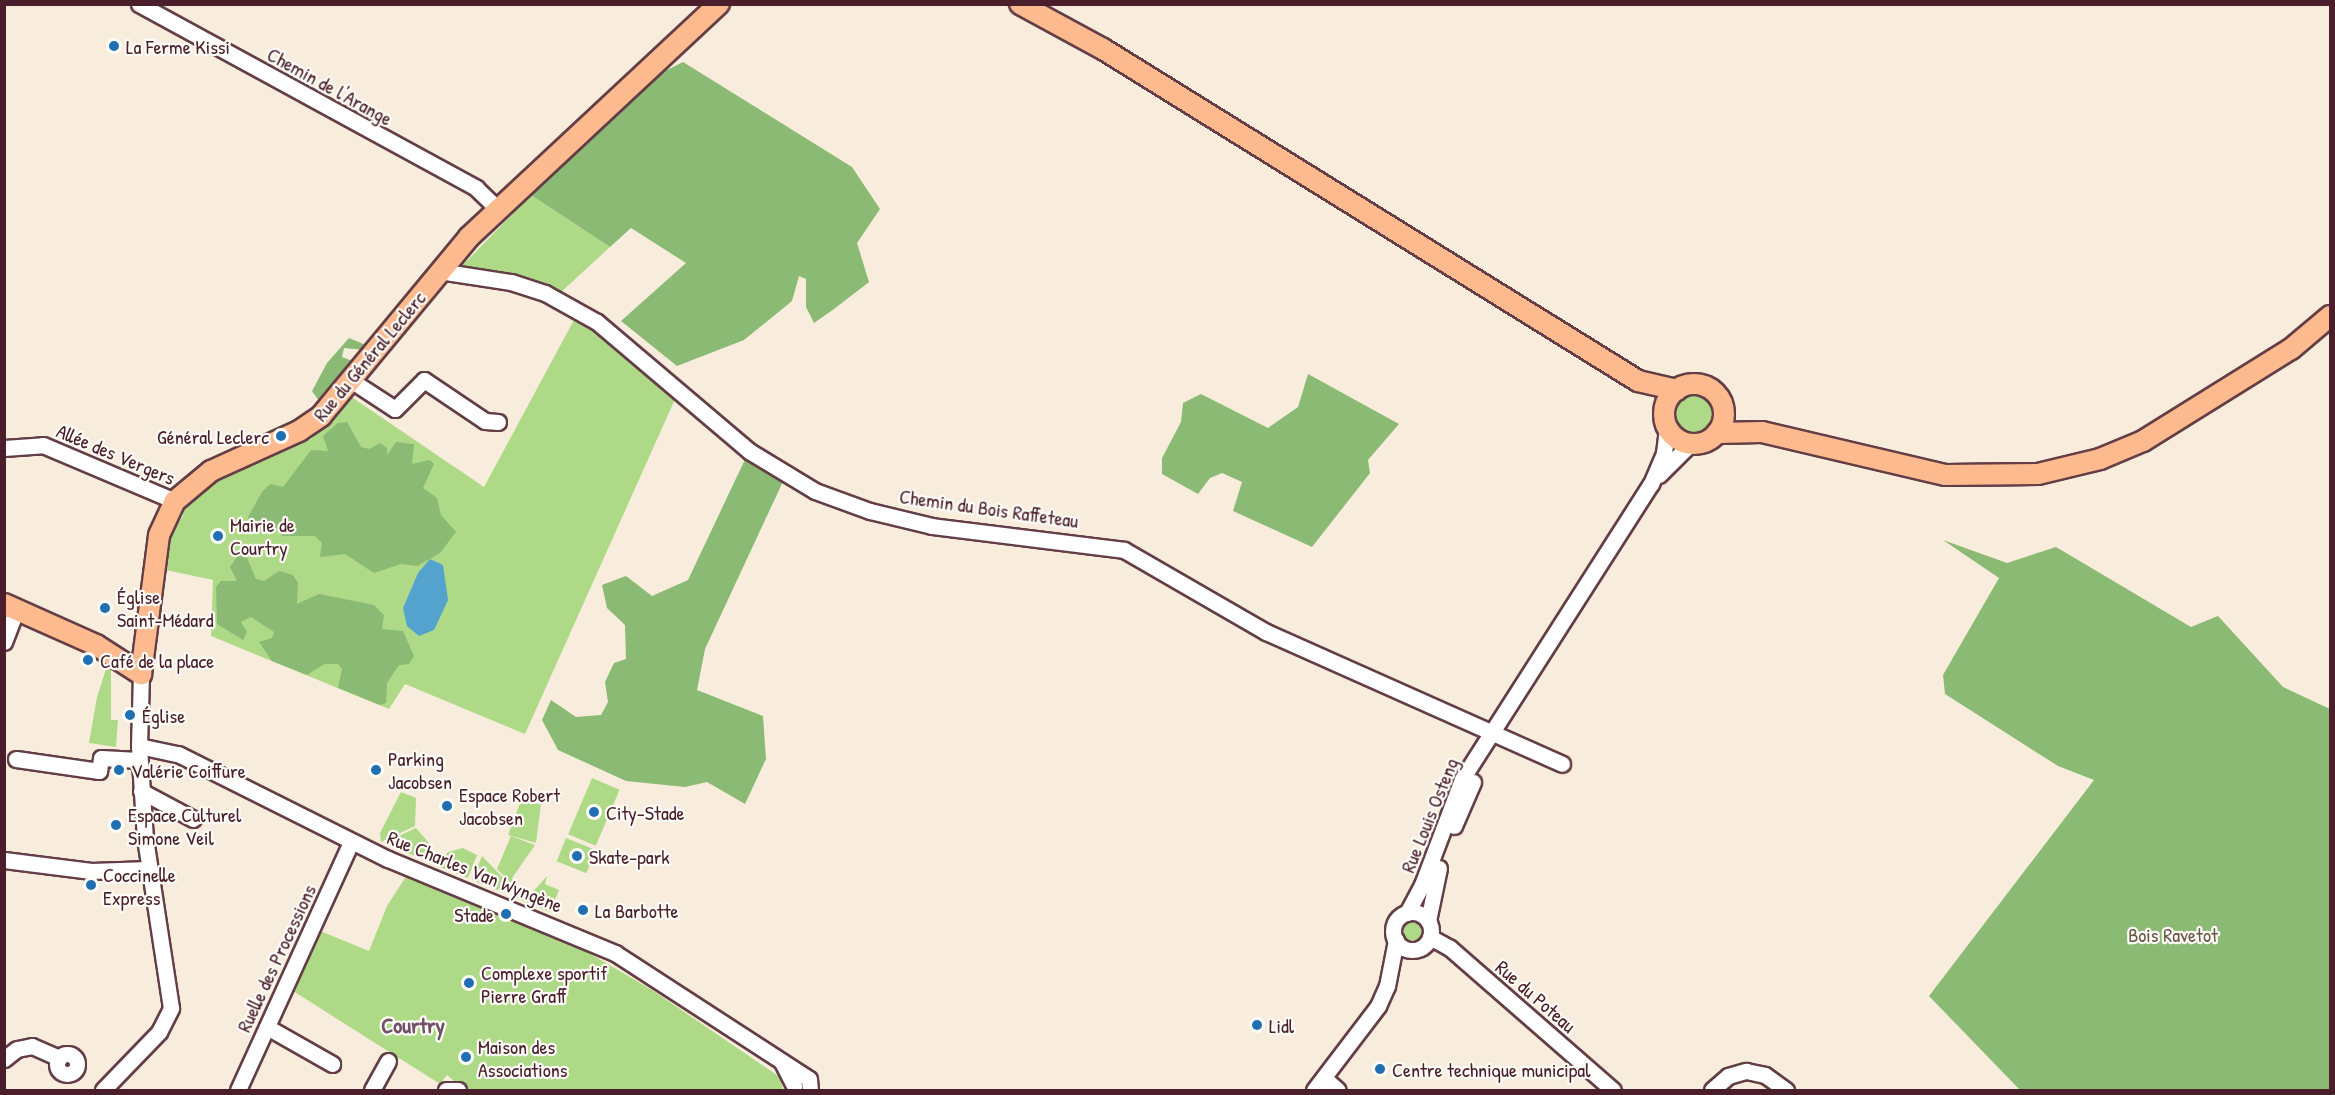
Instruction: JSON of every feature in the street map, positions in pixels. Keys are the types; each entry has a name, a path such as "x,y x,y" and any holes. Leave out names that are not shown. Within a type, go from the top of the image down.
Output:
{"main road":[{"name":"Rue du Général Leclerc","path":"141,674 159,535 176,501 211,471 310,425 352,381 439,271 498,209 719,4"},
{"path":"1020,4 1103,49 1638,381 1677,390 1694,384 1706,387 1716,394 1723,408 1762,432"},
{"path":"1638,381 1677,439 1690,444 1705,442 1717,433 1762,432 1945,475 2005,476 2072,467 2153,436 2282,356 2331,316"},
{"path":"1666,420 1677,390"},
{"path":"1717,433 1723,408"},
{"path":"10,607 96,645 141,674"},
{"path":"96,645 142,653"}],"street":[{"name":"Chemin de l'Arange","path":"139,4 476,188 498,209"},
{"name":"Chemin du Bois Raffeteau","path":"439,271 511,282 545,293 597,322 749,451 815,490 870,511 932,526 1124,550 1236,617 1562,764"},
{"path":"352,381 395,409 424,380 485,421 498,422"},
{"name":"Rue Louis Osteng","path":"1407,913 1422,885 1453,800 1651,484 1664,453 1666,420"},
{"name":"Rue Louis Osteng","path":"1651,484 1690,444"},
{"name":"Allée des Vergers","path":"4,448 43,445 176,501"},
{"path":"4,642 10,607"},
{"name":"Rue du Général Leclerc","path":"103,1090 159,1032 171,1008 149,869 141,790 139,753 141,674"},
{"name":"Rue Louis Osteng","path":"1428,921 1432,888 1453,827 1494,734"},
{"name":"Rue Charles Van Wyngène","path":"16,759 99,771 101,758 139,753 178,754 351,842 615,953 782,1062 805,1088"},
{"path":"141,790 193,819"},
{"name":"Ruelle des Processions","path":"238,1090 351,842"},
{"path":"4,860 91,871 149,869"},
{"path":"1314,1090 1370,1019 1387,986 1416,949 1430,937 1428,921 1418,913 1407,913 1395,924 1396,940 1387,986"},
{"name":"Rue du Poteau","path":"1430,937 1450,948 1613,1090"},
{"path":"1396,940 1405,948 1416,949"},
{"path":"267,1028 332,1064"},
{"path":"5,1057 17,1049 32,1046 59,1058"},
{"path":"372,1090 388,1061"},
{"path":"1712,1090 1728,1076 1746,1071 1765,1075 1786,1090"},
{"path":"1324,1078 1338,1090"},
{"path":"446,1090 458,1090"}],"green space":[{"path":"683,62 852,167 880,209 857,243 869,282 814,323 806,307 806,279 799,276 792,301 744,340 677,366 621,321 686,263 631,228 610,247 531,195 663,72"},
{"path":"531,195 610,247 560,293 461,267"},
{"path":"575,318 616,343 676,397 525,734 405,684 389,709 211,636 213,580 161,569 166,539 183,516 181,510 185,501 232,472 311,439 350,396 484,487"},
{"path":"349,338 366,345 365,350 344,348 342,357 355,362 325,401 319,401 312,391 327,363"},
{"path":"1308,374 1399,424 1368,460 1370,473 1312,547 1233,511 1242,482 1222,473 1210,478 1198,494 1162,474 1162,458 1181,422 1183,403 1201,394 1268,428 1298,407"},
{"path":"1694,393 1709,400 1716,415 1709,430 1694,437 1679,430 1672,415 1679,400"},
{"path":"347,422 361,447 369,449 380,443 387,448 387,455 396,442 414,444 412,464 430,460 434,464 423,488 437,498 441,515 456,532 440,553 417,566 401,564 374,573 345,554 320,557 322,543 315,536 282,536 273,524 260,527 250,522 248,517 262,492 270,484 283,487 311,450 328,451 323,436 338,423"},
{"path":"749,451 786,475 705,649 697,690 763,716 766,759 745,804 707,782 685,787 626,781 558,750 542,720 551,700 576,717 601,715 608,702 605,682 614,663 626,659 625,625 607,608 602,585 626,576 652,596 688,580"},
{"name":"Bois Ravetot","path":"1943,540 2007,563 2056,547 2191,627 2218,616 2283,687 2330,709 2330,1090 2020,1090 1929,996 2094,780 2058,766 1945,694 1943,675 1999,578"},
{"path":"240,552 245,553 256,579 264,581 279,571 293,575 298,583 297,604 319,594 374,605 384,615 382,629 403,631 414,656 409,664 399,665 387,683 386,703 380,705 338,688 342,669 338,664 324,664 307,675 272,661 259,642 272,638 274,632 251,617 241,622 247,632 243,640 217,624 216,587 221,581 237,581 230,567"},
{"path":"108,663 119,671 111,671 111,720 118,720 116,747 89,743 97,697"},
{"name":"City-Stade","path":"592,778 620,790 596,846 568,834"},
{"path":"401,792 416,798 415,826 381,842 380,833"},
{"path":"520,803 541,804 536,843 508,835"},
{"path":"416,828 429,843 427,861 384,843"},
{"path":"511,836 535,845 512,878 517,883 515,887 497,869"},
{"name":"Skate-park","path":"566,838 596,850 586,873 557,861"},
{"path":"463,848 477,855 468,878 437,866 448,852"},
{"path":"482,856 513,888 507,894 500,888 498,890 472,880"},
{"name":"Complexe sportif Pierre Graff","path":"407,875 577,946 652,990 780,1077 783,1090 465,1090 447,1075 440,1084 293,991 320,931 369,951 387,906"},
{"path":"547,876 545,884 559,890 550,912 516,898 524,890 530,895"},
{"path":"1413,919 1421,922 1424,930 1421,938 1413,941 1405,938 1402,930 1405,922"}],"water":[{"path":"430,559 443,565 448,600 434,630 419,636 407,626 403,608 418,573"}],"place":[{"name":"La Ferme Kissi","path":"114,46"},
{"name":"Général Leclerc","path":"281,436"},
{"name":"Mairie de Courtry","path":"218,536"},
{"name":"Église Saint-Médard","path":"105,608"},
{"name":"Café de la place","path":"88,660"},
{"name":"Église","path":"130,715"},
{"name":"Valérie Coiffure","path":"119,770"},
{"name":"Parking Jacobsen","path":"376,770"},
{"name":"Espace Robert Jacobsen","path":"447,806"},
{"name":"City-Stade","path":"594,812"},
{"name":"Espace Culturel Simone Veil","path":"116,825"},
{"name":"Skate-park","path":"577,856"},
{"name":"Coccinelle Express","path":"91,885"},
{"name":"La Barbotte","path":"583,910"},
{"name":"Stade","path":"506,914"},
{"name":"Complexe sportif Pierre Graff","path":"469,983"},
{"name":"Lidl","path":"1257,1025"},
{"name":"Maison des Associations","path":"466,1057"},
{"name":"Centre technique municipal","path":"1380,1069"}],"district":[{"name":"Courtry","path":"413,1026"}]}
